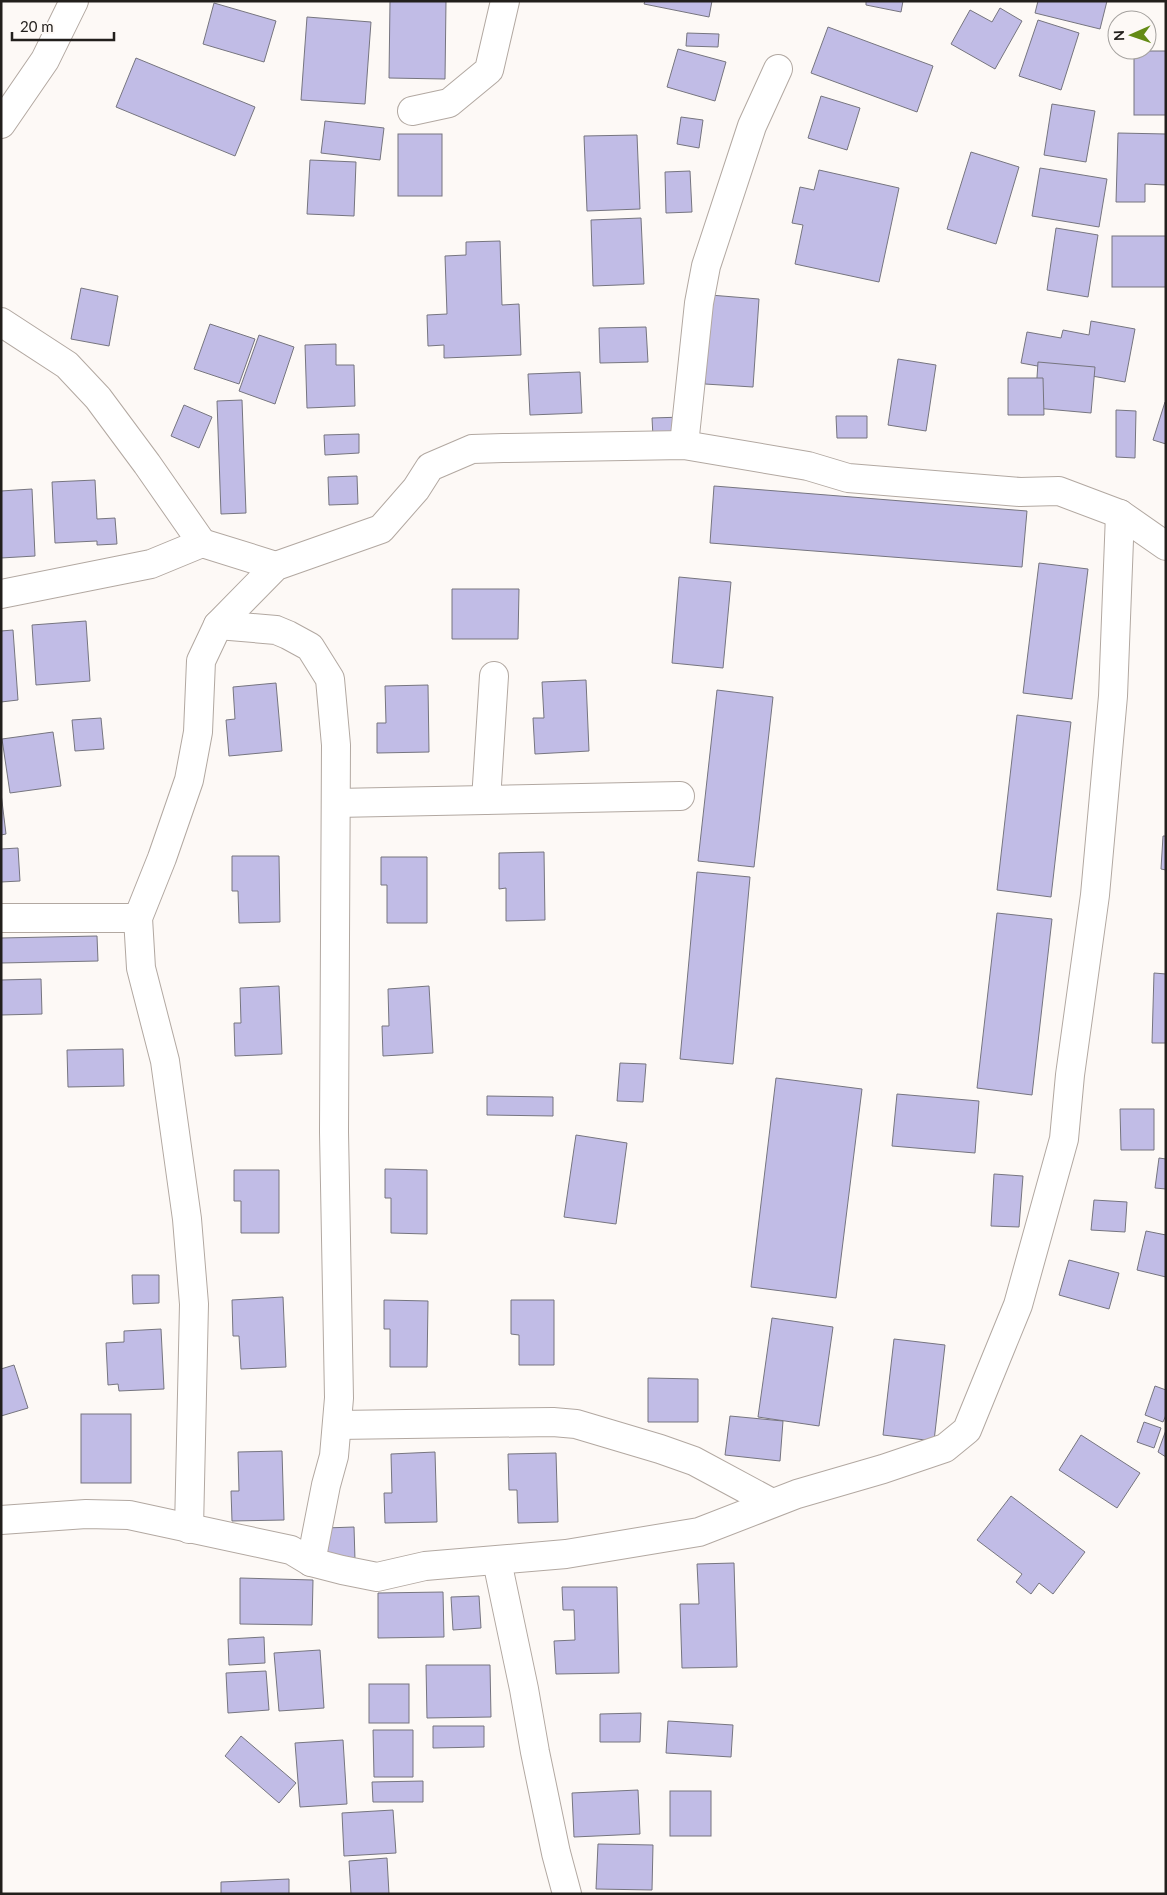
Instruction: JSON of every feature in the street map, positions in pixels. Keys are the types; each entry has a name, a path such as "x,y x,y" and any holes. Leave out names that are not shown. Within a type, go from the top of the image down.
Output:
{"street":[{"path":"1,124 45,60 74,1"},
{"path":"412,111 449,103 489,70 505,1"},
{"path":"684,445 699,303 706,266 752,126 778,69"},
{"path":"1,322 67,366 98,398 202,543 276,566"},
{"path":"189,1529 194,1304 188,1228 165,1061 141,968 138,918 162,858 189,780 198,732 200,661 218,626 276,566 381,529 416,489 430,467 472,450 684,445 808,466 848,478 1020,492 1059,491 1120,514 1166,546"},
{"path":"1,1520 86,1514 129,1515 291,1550 311,1562 377,1577 425,1566 566,1554 699,1532 772,1503 945,1448 967,1430 1018,1305 1064,1138 1070,1075 1095,895 1113,696 1120,514"},
{"path":"1,594 151,564 202,543"},
{"path":"218,626 276,630 310,647 330,678 336,745 334,1132 339,1398 334,1456 326,1485 311,1562"},
{"path":"486,800 494,676"},
{"path":"336,803 680,796"},
{"path":"1,918 138,918"},
{"path":"337,1425 553,1422 576,1424 694,1461 772,1503"},
{"path":"497,1561 524,1689 536,1761 567,1894"}],"building":[{"path":"390,1 446,1 445,79 389,78"},
{"path":"645,1 712,1 709,17 644,4"},
{"path":"866,1 903,1 901,12 866,5"},
{"path":"1038,1 1107,1 1100,29 1035,13"},
{"path":"214,3 276,21 264,62 203,44"},
{"path":"1000,8 1022,21 995,69 951,44 970,10 992,22"},
{"path":"307,17 371,22 365,104 301,100"},
{"path":"1038,20 1079,33 1061,90 1019,76"},
{"path":"828,27 933,66 917,112 811,73"},
{"path":"687,33 719,34 718,47 686,46"},
{"path":"678,49 726,62 715,101 667,87"},
{"path":"1157,51 1166,51 1166,115 1134,115 1134,60 1157,60"},
{"path":"136,58 255,107 235,156 116,107"},
{"path":"821,96 860,108 847,150 808,138"},
{"path":"1052,104 1095,111 1086,162 1044,155"},
{"path":"681,117 703,120 699,148 677,144"},
{"path":"325,121 384,128 380,160 321,153"},
{"path":"1118,133 1166,134 1166,185 1145,184 1145,202 1116,202"},
{"path":"398,134 442,134 442,196 398,196"},
{"path":"637,135 640,209 587,211 584,136"},
{"path":"971,152 1019,167 996,244 947,229"},
{"path":"310,160 356,162 354,216 307,214"},
{"path":"1040,168 1107,179 1099,227 1032,216"},
{"path":"819,170 899,188 879,282 795,264 803,225 792,223 800,187 814,190"},
{"path":"690,171 692,212 666,213 665,172"},
{"path":"641,218 644,284 593,286 591,220"},
{"path":"1056,228 1098,235 1088,297 1047,290"},
{"path":"1112,236 1166,236 1166,287 1112,287"},
{"path":"500,241 502,305 519,304 521,355 444,358 444,345 428,346 427,315 447,314 445,256 466,255 466,242"},
{"path":"81,288 118,296 109,346 71,339"},
{"path":"710,295 759,299 753,387 705,384"},
{"path":"1091,321 1135,329 1125,382 1021,363 1027,332 1061,338 1063,330 1089,335"},
{"path":"210,324 255,339 239,384 194,369"},
{"path":"646,327 648,362 600,363 599,328"},
{"path":"259,335 294,347 275,404 239,391"},
{"path":"336,344 336,365 354,365 355,406 307,408 305,345"},
{"path":"898,359 936,365 926,431 888,425"},
{"path":"1038,362 1095,367 1091,413 1035,408"},
{"path":"580,372 582,413 530,415 528,374"},
{"path":"1008,378 1043,378 1044,415 1008,415"},
{"path":"242,400 246,513 221,514 217,401"},
{"path":"1166,402 1166,444 1153,440"},
{"path":"184,405 212,417 199,448 171,436"},
{"path":"1116,410 1136,411 1135,458 1116,457"},
{"path":"836,416 867,416 867,438 837,438"},
{"path":"683,417 683,435 653,437 652,418"},
{"path":"359,434 359,453 325,455 324,435"},
{"path":"357,476 358,504 329,505 328,477"},
{"path":"95,480 97,519 115,518 117,544 97,545 97,541 55,543 52,482"},
{"path":"714,486 1027,511 1022,567 710,543"},
{"path":"32,489 35,556 1,558 1,491"},
{"path":"1039,563 1088,569 1072,699 1023,693"},
{"path":"679,577 731,582 723,668 672,663"},
{"path":"452,589 519,589 518,639 452,639"},
{"path":"86,621 90,681 36,685 32,625"},
{"path":"13,630 18,700 1,702 1,631"},
{"path":"586,680 589,751 535,754 533,718 544,718 542,682"},
{"path":"276,683 282,751 229,756 226,720 235,719 233,687"},
{"path":"428,685 429,752 377,753 377,723 386,723 385,686"},
{"path":"717,690 773,697 754,867 698,861"},
{"path":"1017,715 1071,722 1051,897 997,890"},
{"path":"101,718 104,749 75,751 72,720"},
{"path":"53,732 61,786 10,793 2,739"},
{"path":"1,793 6,834 1,835"},
{"path":"1163,836 1166,836 1166,870 1161,869"},
{"path":"18,848 20,881 1,882 1,849"},
{"path":"544,852 545,920 506,921 506,888 499,889 499,853"},
{"path":"232,856 279,856 280,922 239,923 238,891 232,891"},
{"path":"381,857 427,857 427,923 387,923 387,885 381,885"},
{"path":"697,872 750,877 733,1064 680,1059"},
{"path":"997,913 1052,919 1032,1095 977,1088"},
{"path":"97,936 98,961 1,963 1,938"},
{"path":"1154,973 1166,974 1166,1043 1152,1043"},
{"path":"41,979 42,1014 1,1015 1,980"},
{"path":"279,986 282,1054 235,1056 234,1023 241,1023 240,988"},
{"path":"429,986 433,1053 383,1056 382,1026 389,1026 388,989"},
{"path":"123,1049 124,1086 68,1087 67,1050"},
{"path":"620,1063 646,1064 643,1102 617,1101"},
{"path":"776,1078 862,1089 836,1298 751,1287"},
{"path":"897,1094 979,1101 975,1153 892,1146"},
{"path":"487,1096 553,1097 553,1116 487,1115"},
{"path":"1120,1109 1154,1109 1154,1150 1121,1150"},
{"path":"576,1135 627,1143 616,1224 564,1217"},
{"path":"1159,1158 1166,1159 1166,1189 1155,1188"},
{"path":"385,1169 427,1170 427,1234 391,1233 391,1198 385,1198"},
{"path":"234,1170 279,1170 279,1233 241,1233 241,1201 234,1201"},
{"path":"994,1174 1023,1176 1019,1227 991,1226"},
{"path":"1094,1200 1127,1202 1125,1232 1091,1230"},
{"path":"1146,1231 1166,1235 1166,1277 1137,1270"},
{"path":"1069,1260 1119,1273 1109,1309 1059,1295"},
{"path":"132,1275 159,1275 159,1303 133,1304"},
{"path":"283,1297 286,1367 241,1369 239,1336 233,1336 232,1300"},
{"path":"384,1300 428,1301 427,1367 390,1367 390,1329 384,1329"},
{"path":"511,1300 554,1300 554,1365 519,1365 519,1335 511,1334"},
{"path":"772,1318 833,1327 819,1426 758,1417"},
{"path":"161,1329 164,1389 119,1391 118,1384 108,1385 106,1343 124,1342 124,1331"},
{"path":"894,1339 945,1345 934,1441 883,1435"},
{"path":"14,1365 28,1408 1,1416 1,1369"},
{"path":"648,1378 698,1379 698,1422 648,1422"},
{"path":"1155,1386 1166,1390 1166,1415 1163,1422 1145,1415"},
{"path":"81,1414 131,1414 131,1483 81,1483"},
{"path":"730,1416 783,1421 780,1461 725,1455"},
{"path":"1144,1422 1161,1428 1154,1448 1137,1442"},
{"path":"1166,1430 1166,1457 1158,1452"},
{"path":"1081,1435 1140,1473 1117,1508 1059,1470"},
{"path":"282,1451 284,1520 232,1521 231,1491 239,1491 238,1452"},
{"path":"435,1452 437,1522 385,1523 384,1493 392,1493 391,1454"},
{"path":"556,1453 558,1522 518,1523 517,1490 509,1490 508,1454"},
{"path":"1011,1496 1085,1552 1053,1594 1039,1583 1031,1594 1016,1582 1022,1574 977,1540"},
{"path":"354,1527 355,1560 325,1561 325,1528"},
{"path":"734,1563 737,1667 682,1668 680,1604 699,1604 697,1564"},
{"path":"240,1578 313,1580 312,1625 240,1624"},
{"path":"562,1587 617,1587 619,1673 556,1674 554,1641 575,1640 574,1610 563,1610"},
{"path":"443,1592 444,1637 378,1638 378,1593"},
{"path":"479,1596 481,1628 453,1630 451,1597"},
{"path":"264,1637 265,1663 229,1665 228,1639"},
{"path":"320,1650 324,1708 279,1711 274,1653"},
{"path":"426,1665 490,1665 491,1717 427,1718"},
{"path":"266,1671 269,1710 228,1713 226,1673"},
{"path":"369,1684 409,1684 409,1723 369,1723"},
{"path":"641,1713 640,1742 600,1742 600,1714"},
{"path":"668,1721 733,1725 731,1757 666,1753"},
{"path":"433,1726 484,1726 484,1747 433,1748"},
{"path":"373,1730 413,1730 413,1777 374,1777"},
{"path":"241,1736 296,1783 279,1803 225,1756"},
{"path":"343,1740 347,1804 300,1807 295,1743"},
{"path":"423,1781 423,1802 373,1802 372,1782"},
{"path":"638,1790 640,1834 574,1837 572,1793"},
{"path":"670,1791 711,1791 711,1836 670,1836"},
{"path":"393,1810 396,1853 344,1856 342,1813"},
{"path":"598,1844 653,1845 652,1890 596,1889"},
{"path":"387,1858 389,1894 351,1894 349,1861"},
{"path":"289,1879 289,1894 221,1894 221,1882"}]}
